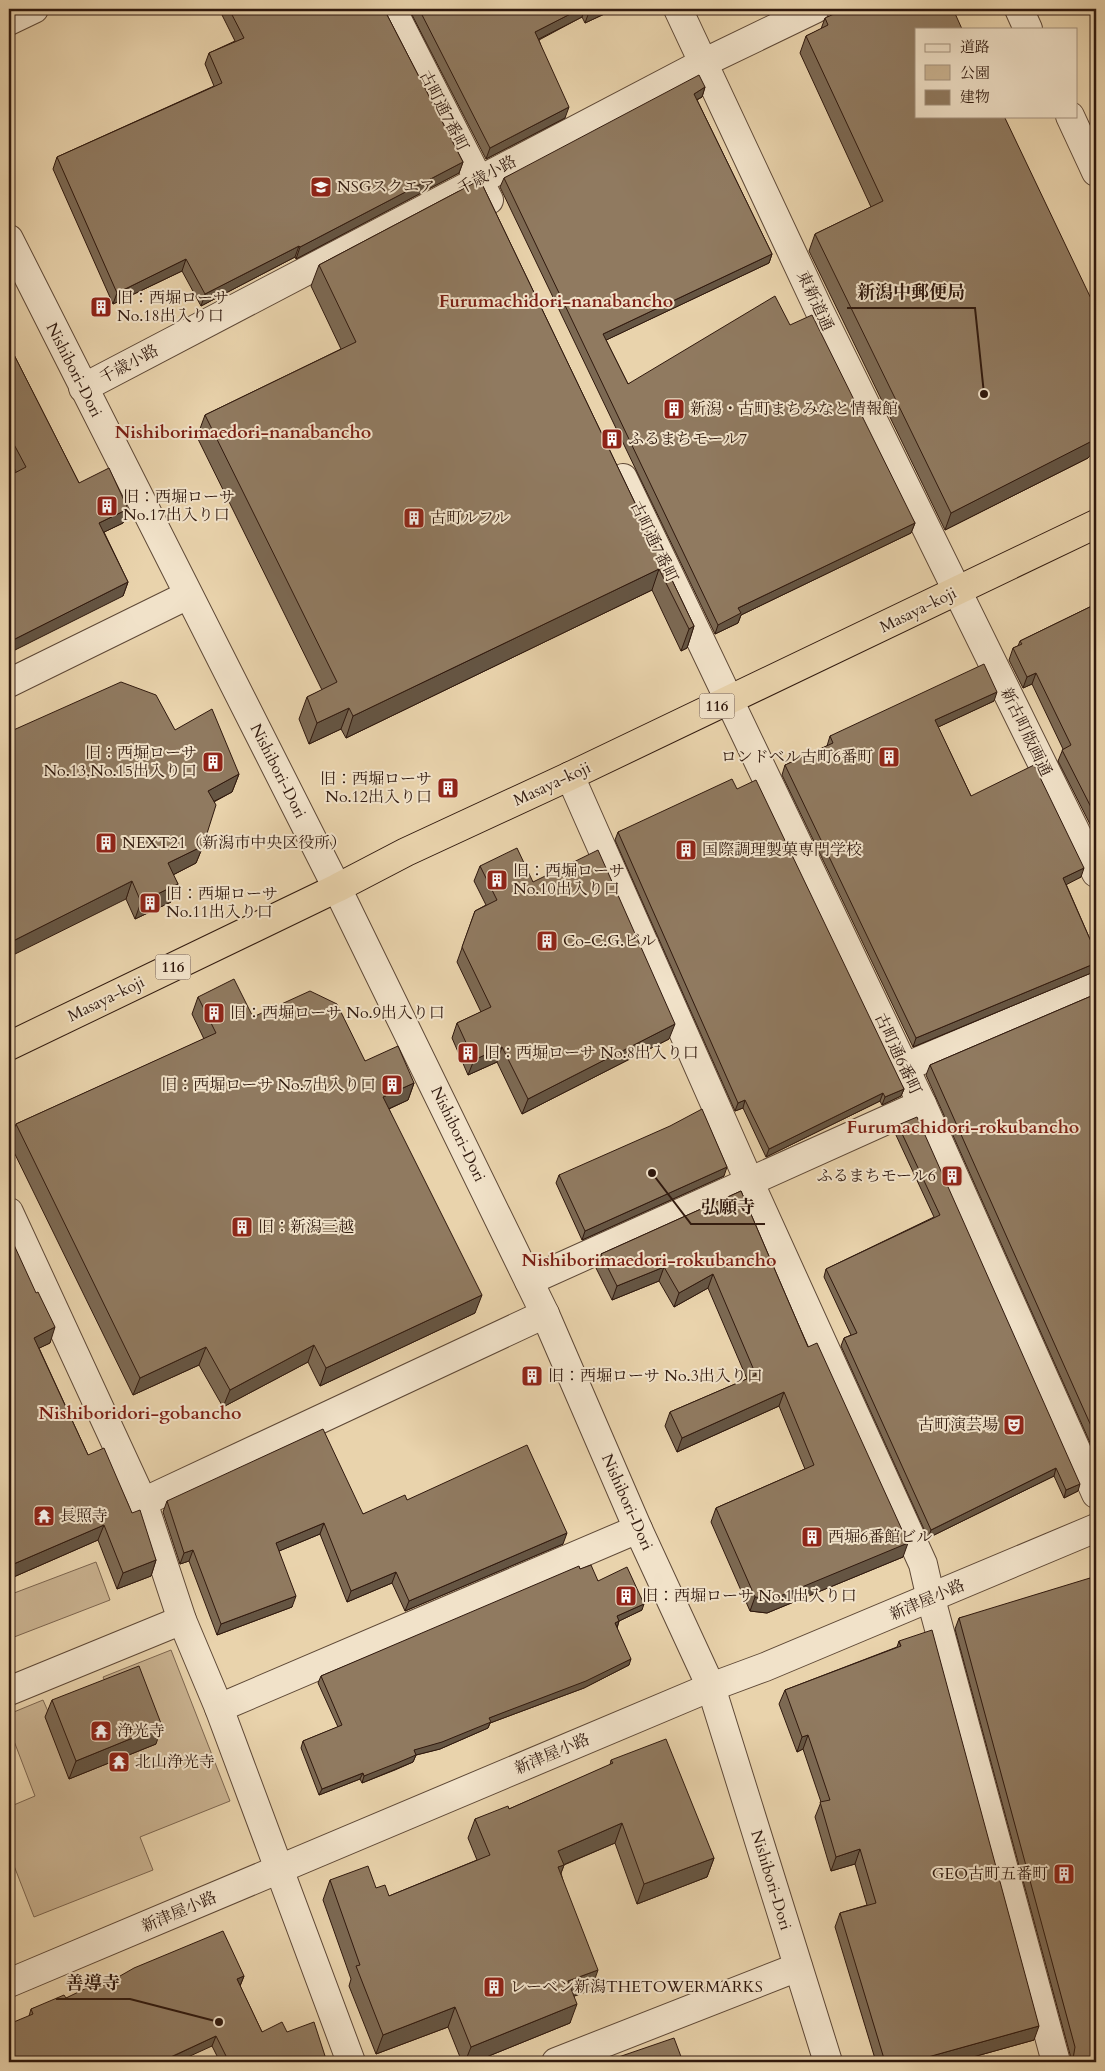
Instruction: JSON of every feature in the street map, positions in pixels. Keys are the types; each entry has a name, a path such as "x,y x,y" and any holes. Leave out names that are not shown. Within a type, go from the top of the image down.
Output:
{"highway":[{"name":"Masaya-koji","path":"9,1046 338,888 406,852 730,700 1096,524"}],"street":[{"path":"9,21 34,9"},
{"name":"古町通7番町","path":"392,9 500,224"},
{"name":"東新道通","path":"678,9 819,310 957,591"},
{"name":"千歳小路","path":"83,388 703,63 815,9"},
{"path":"1019,9 1028,28"},
{"path":"1071,118 1096,172"},
{"name":"Nishibori-Dori","path":"9,239 338,888 545,1314 638,1529 711,1687 828,2062"},
{"name":"古町通7番町","path":"613,458 730,700"},
{"name":"新古町版画通","path":"957,591 1096,873"},
{"path":"9,683 188,595"},
{"name":"古町通6番町","path":"730,700 922,1104 1096,1494"},
{"path":"570,776 749,1181 923,1564 1056,2062"},
{"path":"904,1067 1096,986"},
{"path":"529,1281 922,1104"},
{"path":"9,1212 143,1502 182,1620 219,1708 351,2062"},
{"path":"143,1502 545,1314"},
{"name":"新津屋小路","path":"9,1983 711,1687 931,1599 1096,1528"},
{"path":"219,1708 638,1529"},
{"path":"9,1691 182,1620"},
{"path":"556,2062 798,1967"}],"green space":[{"path":"96,1562 110,1600 9,1639 9,1595"},
{"name":"北山浄光寺","path":"171,1650 230,1801 140,1837 153,1870 34,1917 9,1853 9,1807 35,1796 9,1728 9,1714 43,1700 50,1716 46,1718 70,1779 110,1692 103,1677"}],"building":[{"name":"NSGスクエア","path":"229,9 384,9 463,162 205,294 186,259 117,293 57,157 222,83 209,53 244,38"},
{"path":"419,9 580,9 535,32 569,107 490,148"},
{"path":"845,9 953,9 962,28 915,28 915,118 1005,118 1096,309 1096,438 951,513 815,234 883,201 806,36 828,25 825,18"},
{"path":"699,75 705,87 694,94 772,254 603,334 628,384 775,296 790,325 812,315 915,523 738,608 741,613 718,625 504,178"},
{"name":"古町ルフル","path":"480,180 694,626 689,629 659,569 353,716 349,708 317,723 307,697 337,682 205,415 356,342 319,265"},
{"path":"9,345 79,483 109,468 128,509 99,523 128,582 9,642 9,476 26,467 9,435"},
{"path":"1096,604 1096,817 1062,750 1071,745 1036,673 1027,677 1013,648 1022,644 1020,641"},
{"path":"984,664 997,692 935,720 971,796 1034,765 1084,868 1063,878 1096,953 1096,963 916,1038 785,765 833,743 830,736"},
{"name":"NEXT21（新潟市中央区役所）","path":"121,682 156,695 175,730 212,709 239,774 208,791 216,805 203,846 168,863 178,884 141,902 132,881 9,943 9,732"},
{"path":"732,779 737,789 756,780 904,1089 885,1097 883,1093 769,1149 745,1100 738,1103 618,832"},
{"path":"517,848 533,882 598,850 675,1024 528,1099 502,1047 474,1060 457,1023 491,1007 462,947 475,911 497,900 480,866"},
{"name":"旧：新潟三越","path":"234,979 253,1017 310,991 337,1004 365,1061 398,1046 414,1083 383,1097 482,1295 326,1368 314,1345 230,1390 206,1347 140,1378 16,1124 216,1033 198,997"},
{"path":"1096,994 1096,1437 930,1065"},
{"path":"702,1109 727,1167 585,1231 559,1175 670,1126"},
{"path":"917,1117 1080,1484 1066,1490 1056,1468 931,1530 844,1338 857,1333 826,1269 940,1215 898,1125"},
{"path":"741,1191 808,1347 817,1343 908,1543 773,1599 755,1597 716,1508 814,1465 784,1392 682,1438 670,1412 756,1375 713,1274 679,1293 664,1267 617,1286 601,1254"},
{"path":"9,1234 36,1293 38,1292 55,1327 34,1338 88,1455 104,1448 132,1513 140,1510 156,1560 123,1573 104,1525 9,1566"},
{"path":"323,1429 363,1514 405,1495 407,1500 527,1445 567,1533 409,1601 396,1572 351,1591 324,1523 276,1543 296,1596 221,1624 193,1550 184,1553 167,1501"},
{"path":"591,1565 598,1581 627,1567 644,1604 617,1616 619,1621 615,1623 631,1659 586,1681 489,1718 491,1722 442,1742 414,1750 416,1755 397,1763 364,1776 363,1773 322,1789 303,1741 342,1725 321,1676 579,1566 580,1569"},
{"path":"1090,1578 1093,1588 1096,1587 1096,2062 1074,2062 1075,2047 959,1618"},
{"path":"932,1630 1039,2026 910,2062 885,2062 840,1913 876,1903 860,1849 836,1857 820,1802 830,1800 808,1735 802,1737 785,1690 901,1646 899,1641"},
{"name":"浄光寺","path":"139,1666 162,1726 76,1761 52,1700"},
{"path":"666,1739 714,1858 644,1884 622,1823 558,1851 564,1865 558,1867 598,1970 568,1981 577,2004 471,2047 455,2007 383,2035 356,1966 360,1965 330,1880 368,1866 376,1888 385,1885 389,1896 490,1855 475,1819 508,1806 509,1809 613,1763 611,1760"},
{"path":"223,1931 244,1976 237,1979 262,2032 282,2022 287,2032 314,2022 327,2062 229,2062 216,2036 162,2062 9,2062 9,2024 33,2014 31,2009 64,1995 66,1998 97,1983 99,1988 134,1968"},
{"path":"674,2038 683,2062 604,2062"}],"place":[{"name":"NSGスクエア","path":"321,187"},
{"name":"旧：西堀ローサ No.18出入り口","path":"101,307"},
{"name":"新潟中郵便局","path":"984,394"},
{"name":"新潟・古町まちみなと情報館","path":"674,409"},
{"name":"ふるまちモール7","path":"612,439"},
{"name":"旧：西堀ローサ No.17出入り口","path":"107,506"},
{"name":"古町ルフル","path":"414,518"},
{"name":"ロンドベル古町6番町","path":"889,757"},
{"name":"旧：西堀ローサ No.13,No.15出入り口","path":"213,762"},
{"name":"旧：西堀ローサ No.12出入り口","path":"448,788"},
{"name":"NEXT21（新潟市中央区役所）","path":"106,843"},
{"name":"国際調理製菓専門学校","path":"686,850"},
{"name":"旧：西堀ローサ No.10出入り口","path":"497,880"},
{"name":"旧：西堀ローサ No.11出入り口","path":"150,903"},
{"name":"Co-C.G.ビル","path":"547,941"},
{"name":"旧：西堀ローサ No.9出入り口","path":"214,1013"},
{"name":"旧：西堀ローサ No.8出入り口","path":"468,1053"},
{"name":"旧：西堀ローサ No.7出入り口","path":"392,1085"},
{"name":"弘願寺","path":"652,1173"},
{"name":"ふるまちモール6","path":"952,1176"},
{"name":"旧：新潟三越","path":"242,1227"},
{"name":"旧：西堀ローサ No.3出入り口","path":"532,1376"},
{"name":"古町演芸場","path":"1014,1425"},
{"name":"長照寺","path":"44,1516"},
{"name":"西堀6番館ビル","path":"812,1537"},
{"name":"旧：西堀ローサ No.1出入り口","path":"626,1596"},
{"name":"浄光寺","path":"101,1731"},
{"name":"北山浄光寺","path":"119,1762"},
{"name":"GEO古町五番町","path":"1064,1874"},
{"name":"レーベン新潟THETOWERMARKS","path":"494,1987"},
{"name":"善導寺","path":"219,2022"}],"district":[{"name":"Furumachidori-nanabancho","path":"556,301"},
{"name":"Nishiborimaedori-nanabancho","path":"243,432"},
{"name":"Furumachidori-rokubancho","path":"963,1127"},
{"name":"Nishiborimaedori-rokubancho","path":"649,1260"},
{"name":"Nishiboridori-gobancho","path":"140,1413"}]}
